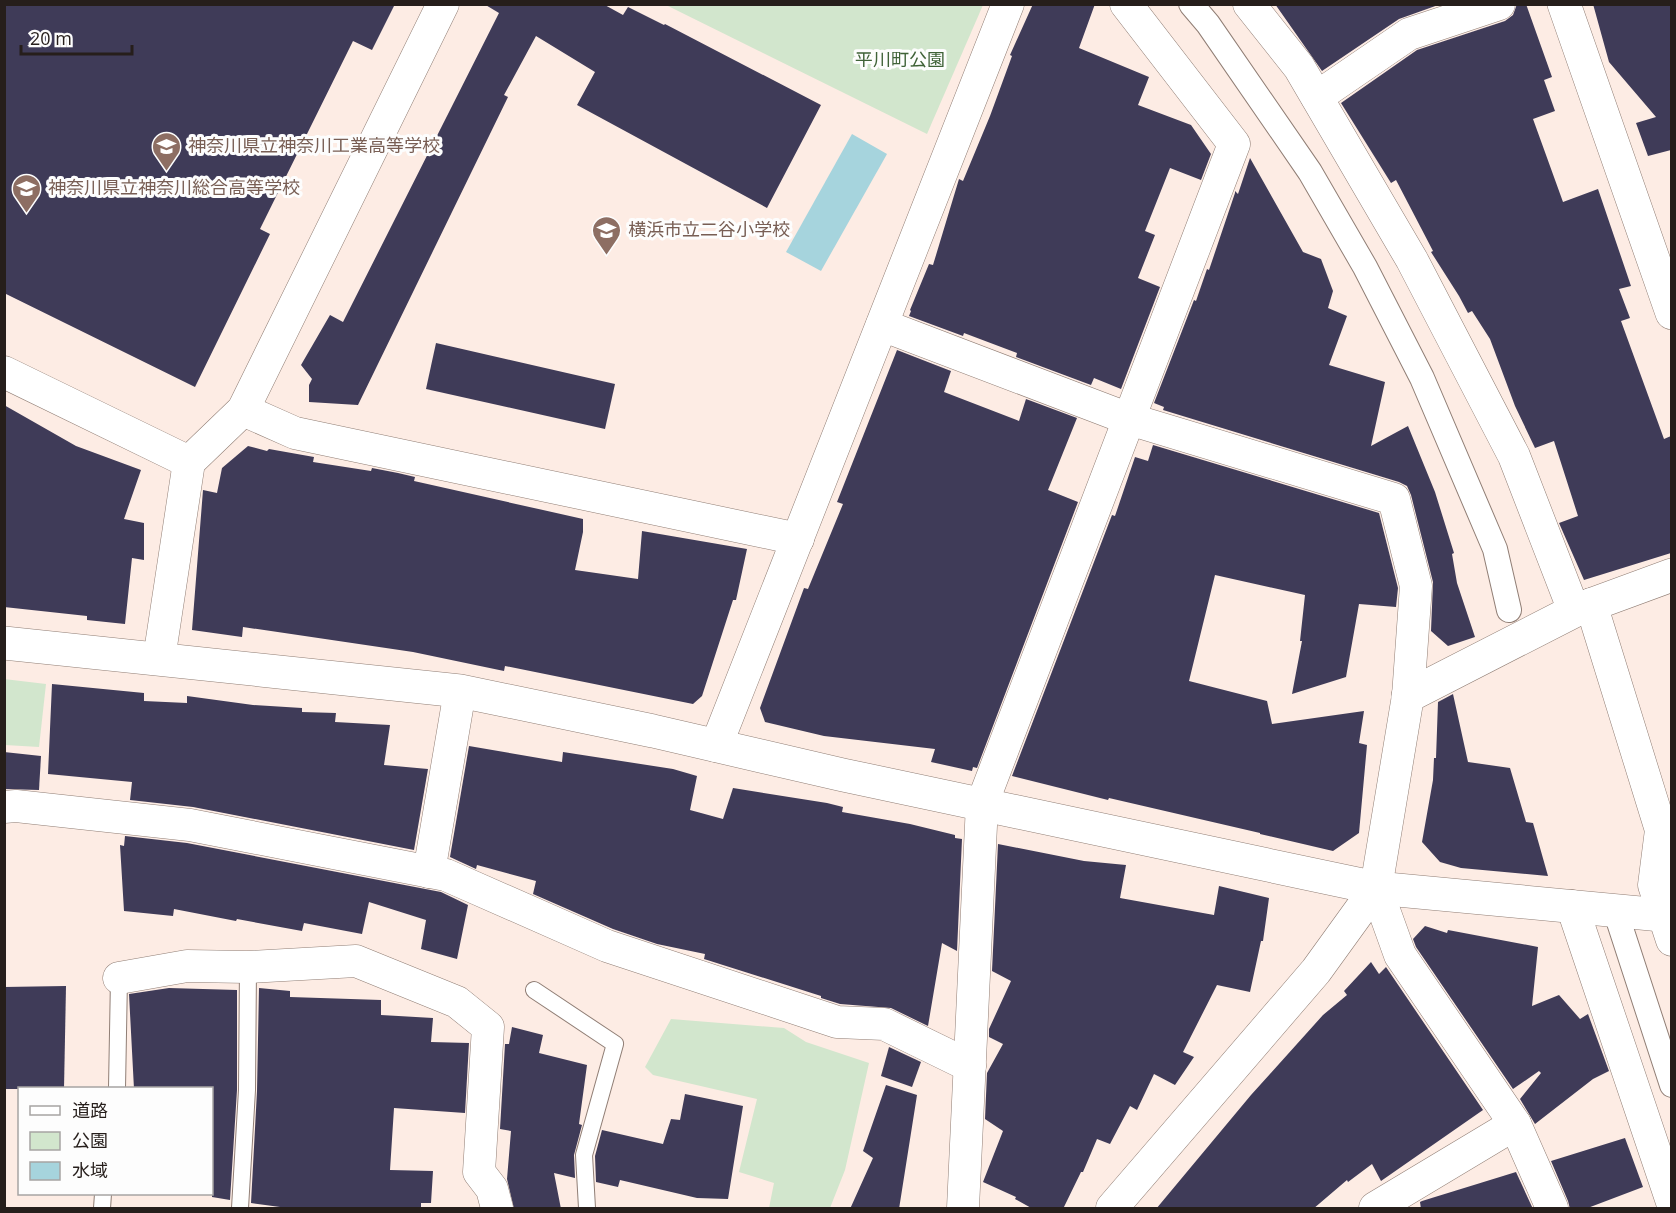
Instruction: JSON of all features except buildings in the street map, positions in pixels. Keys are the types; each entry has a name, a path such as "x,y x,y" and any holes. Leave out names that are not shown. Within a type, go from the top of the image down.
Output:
{"street":[{"path":"159,659 189,462 243,410 443,4"},
{"path":"716,746 1008,4"},
{"path":"963,1209 982,804 1234,144 1126,4"},
{"path":"1191,4 1208,24 1311,172 1365,267 1422,378 1495,549 1509,610"},
{"path":"1249,4 1299,67 1412,260 1514,456 1583,607 1661,830 1654,885 1669,924"},
{"path":"1317,97 1409,34 1499,4"},
{"path":"1564,4 1671,314"},
{"path":"882,325 1129,419 1394,499 1416,586 1408,696 1376,888 1316,971 1112,1209"},
{"path":"4,372 189,462"},
{"path":"243,410 295,433 798,539"},
{"path":"1408,696 1583,607 1671,575"},
{"path":"4,643 460,691 1376,888 1615,910 1669,924"},
{"path":"429,872 460,691"},
{"path":"4,807 16,806 190,825 446,874 607,946 837,1022 884,1024 970,1065"},
{"path":"1376,888 1400,955 1515,1124 1552,1209"},
{"path":"1572,906 1671,1202"},
{"path":"1615,910 1671,1085"},
{"path":"119,978 187,966 248,968 356,961 457,1002 488,1027 479,1172 492,1189 497,1209"},
{"path":"1379,1208 1515,1124"}],"lane":[{"path":"240,1209 247,1090 248,968"},
{"path":"117,1087 119,978"},
{"path":"534,990 615,1044 584,1155 587,1209"}],"green space":[{"name":"平川町公園","path":"666,5 983,5 927,134"},
{"path":"4,679 46,684 39,747 5,745"},
{"path":"671,1019 784,1028 806,1042 869,1063 845,1170 830,1208 769,1208 774,1183 739,1172 757,1099 653,1075 645,1067"}],"water":[{"path":"852,134 887,154 821,271 786,252"}],"place":[{"name":"神奈川県立神奈川工業高等学校","path":"167,172"},
{"name":"神奈川県立神奈川総合高等学校","path":"27,214"},
{"name":"横浜市立二谷小学校","path":"607,256"}]}
